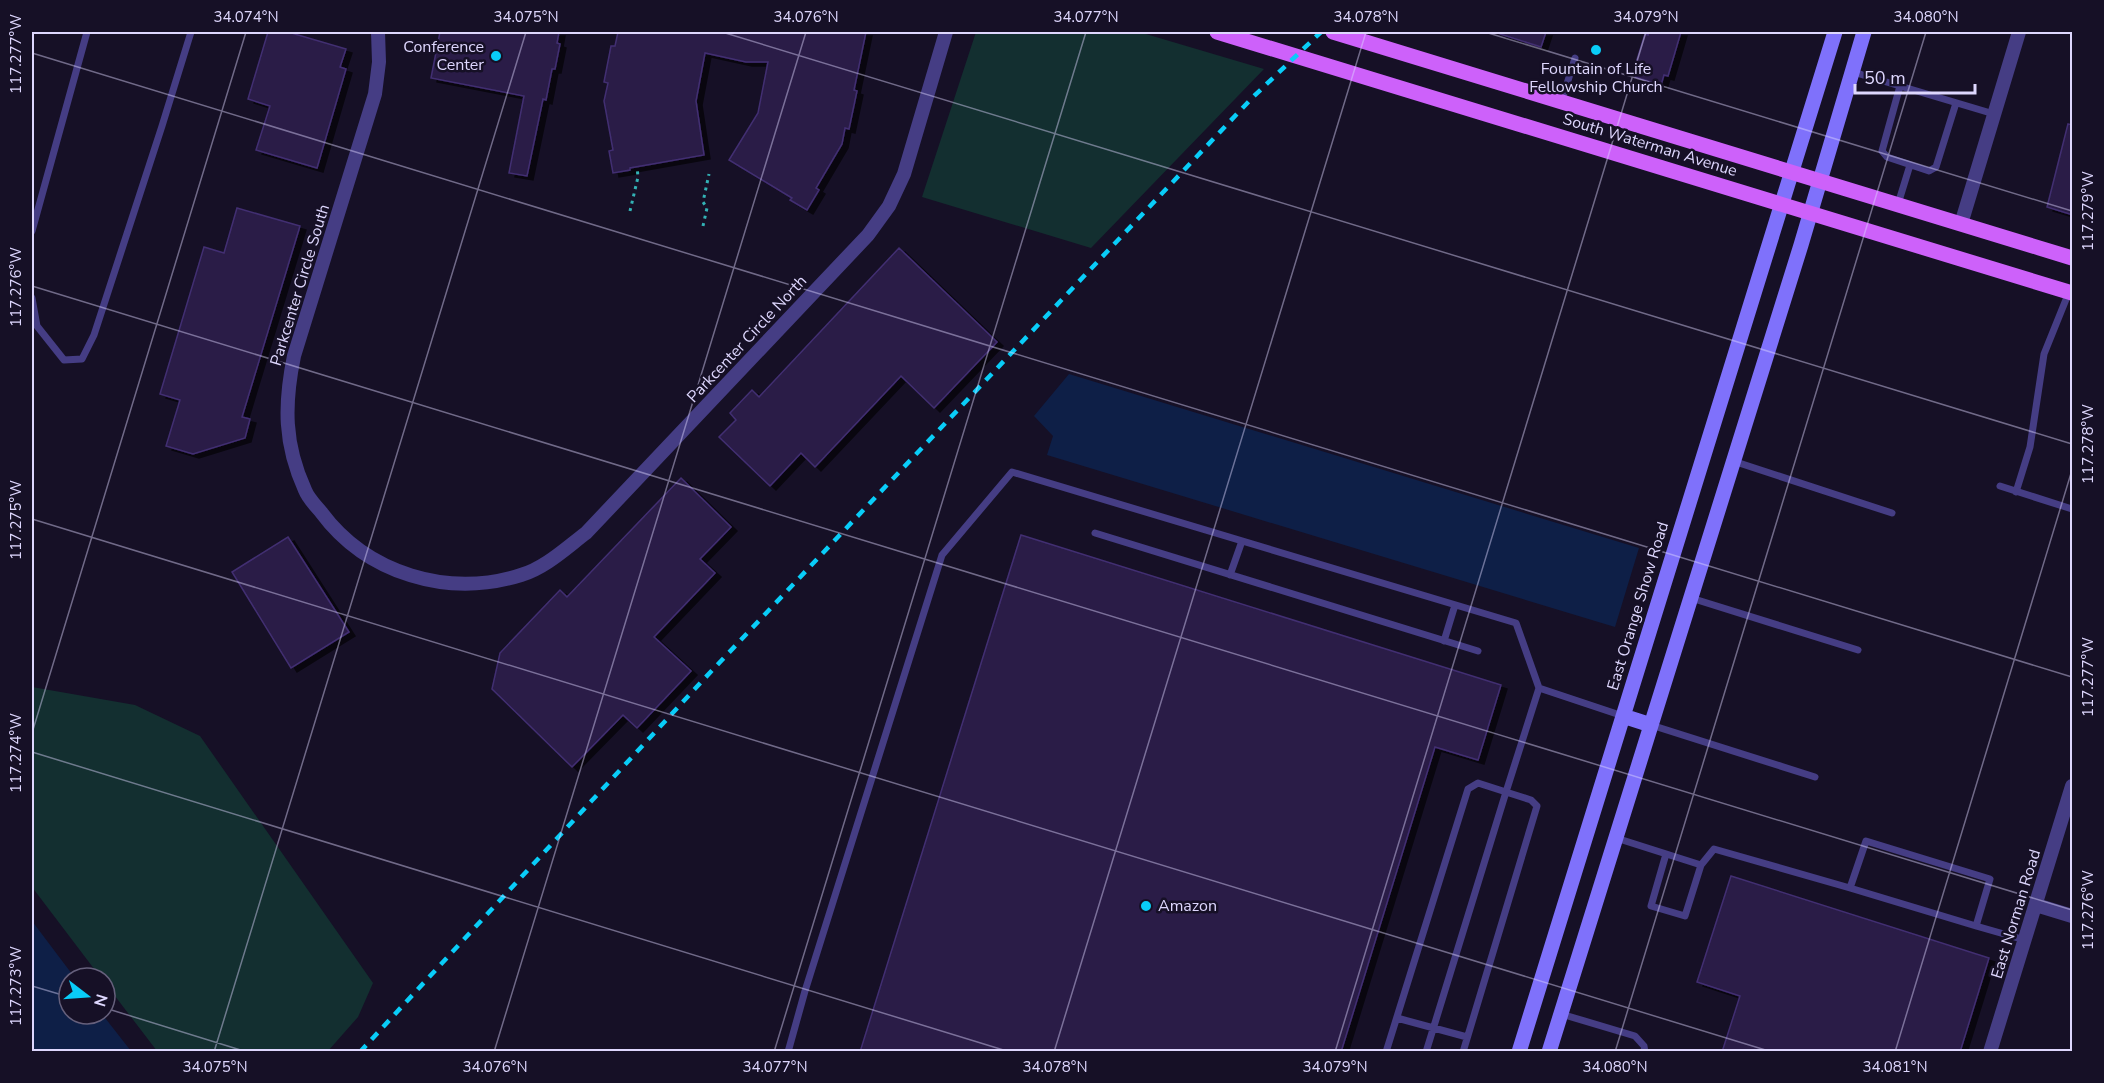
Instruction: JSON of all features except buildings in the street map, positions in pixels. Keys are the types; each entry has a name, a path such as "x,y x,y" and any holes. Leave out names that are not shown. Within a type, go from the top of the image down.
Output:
{"main road":[{"name":"South Waterman Avenue","path":"1217,32 2071,293"},
{"name":"South Waterman Avenue","path":"1333,32 2073,258"},
{"name":"East Orange Show Road","path":"1519,1052 1835,32"},
{"path":"1549,1052 1810,214 1864,32"},
{"path":"1623,716 1651,725"}],"street":[{"name":"Parkcenter Circle South","path":"378,32 379,62 375,94 294,356 287,389 287,423 295,462 306,492 330,525 359,551 388,567 426,580 474,585"},
{"name":"Parkcenter Circle North","path":"474,585 522,575 552,559 586,533 868,235 888,206 904,174 945,32"},
{"path":"1961,224 2019,32"},
{"name":"East Norman Road","path":"1990,1052 2073,786"},
{"path":"2036,905 2073,916"}],"lane":[{"path":"32,231 87,32"},
{"path":"32,298 37,326 64,360 82,359 94,335 191,32"},
{"path":"1561,103 1575,58"},
{"path":"1851,72 1994,114"},
{"path":"1900,86 1882,151 1887,157 1929,171 1936,167 1956,103"},
{"path":"1898,204 1910,165"},
{"path":"2016,492 2030,447 2044,354 2071,293"},
{"path":"1733,461 1892,513"},
{"path":"788,1052 942,555 1012,472 1516,623 1539,688 1426,1052"},
{"path":"2000,486 2073,509"},
{"path":"1095,533 1478,651"},
{"path":"1230,575 1242,541"},
{"path":"1691,598 1858,650"},
{"path":"1444,641 1455,605"},
{"path":"1539,688 1623,716"},
{"path":"1651,725 1815,777"},
{"path":"1386,1052 1468,789 1478,783 1530,800 1537,806 1463,1052"},
{"path":"1616,838 1701,865"},
{"path":"1850,888 1866,841 1990,879 1976,926"},
{"path":"1666,854 1650,906 1685,916 1701,865 1714,849 2025,940"},
{"path":"1561,1014 1635,1036 1646,1052"},
{"path":"1397,1018 1467,1037"}],"path":[{"path":"630,212 638,177 637,166"},
{"path":"703,226 707,208 703,202 709,174"}],"green space":[{"path":"976,32 1139,32 1264,69 1091,248 922,197"},
{"path":"32,687 135,705 200,736 373,983 358,1017 328,1051 157,1051 117,999 117,966 92,966 32,887"}],"water":[{"path":"1069,374 1639,548 1615,627 1047,455 1053,436 1034,416"},
{"path":"32,921 66,966 57,966 57,1026 111,1026 131,1051 32,1051"}],"railway":[{"path":"360,1052 704,679 1252,98 1321,32"}],"place":[{"name":"Fountain of Life Fellowship Church","path":"1596,50"},
{"name":"Conference Center","path":"496,56"},
{"name":"Amazon","path":"1146,906"}]}
